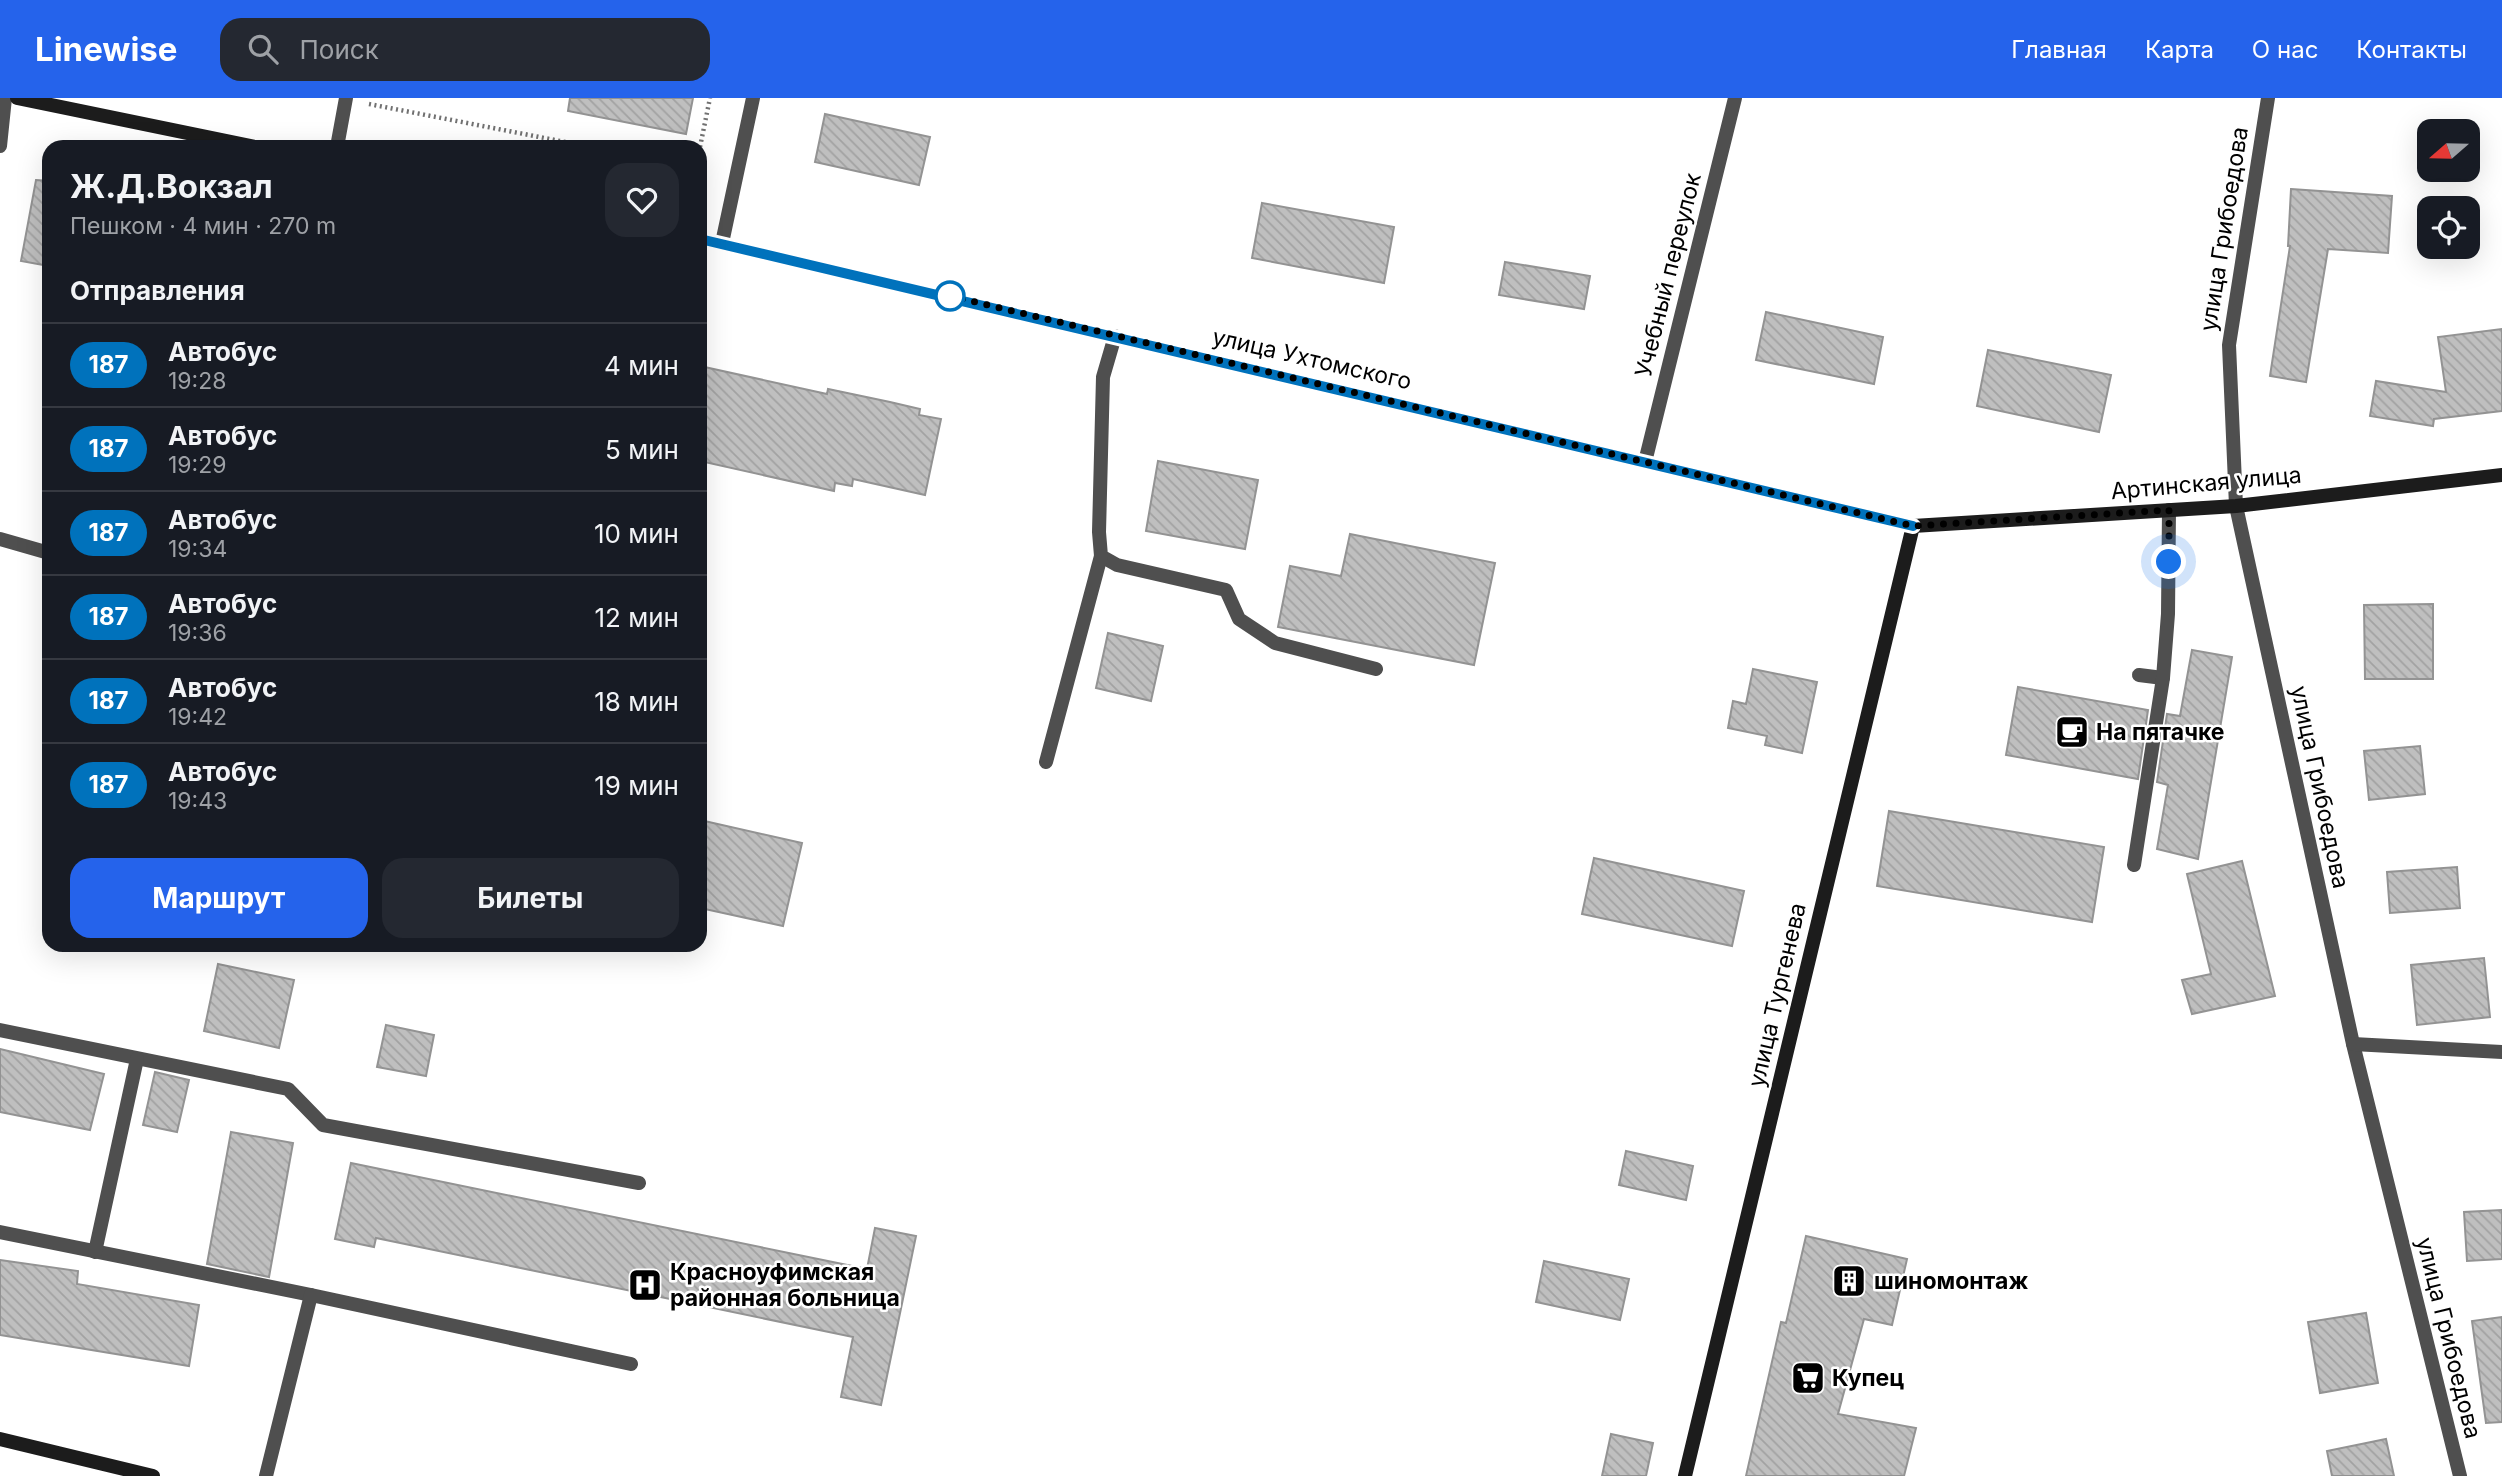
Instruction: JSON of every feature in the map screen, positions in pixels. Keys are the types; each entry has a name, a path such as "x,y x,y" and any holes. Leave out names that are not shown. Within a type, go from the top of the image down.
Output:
{"street":[{"path":"0,146 5,98"},
{"path":"17,98 221,140"},
{"path":"722,243 753,98"},
{"name":"Учебный переулок","path":"1645,462 1735,98"},
{"name":"улица Грибоедова","path":"2268,98 2229,345 2236,506 2353,1044 2460,1476"},
{"path":"338,140 346,99"},
{"name":"улица Ухтомского","path":"707,240 1913,526"},
{"path":"1046,762 1101,556 1099,532 1103,377 1115,336"},
{"name":"Артинская улица","path":"1913,526 2236,506 2502,475"},
{"path":"2134,865 2163,678 2168,614 2169,510"},
{"name":"улица Тургенева","path":"1685,1476 1913,526"},
{"path":"0,539 42,551"},
{"path":"1101,556 1117,565 1226,590 1239,620 1275,643 1376,669"},
{"path":"2139,675 2163,678"},
{"path":"0,1030 288,1089 323,1125 639,1183"},
{"path":"2353,1044 2502,1052"},
{"path":"95,1252 138,1059"},
{"path":"0,1232 631,1364"},
{"path":"266,1476 311,1296"},
{"path":"0,1439 153,1476"}],"path":[{"path":"701,140 710,98"},
{"path":"346,99 555,140"}],"building":[{"path":"570,98 693,98 686,134 568,111"},
{"path":"825,114 930,137 919,185 815,162"},
{"path":"36,180 42,180 42,265 21,261"},
{"path":"2291,189 2392,196 2388,253 2328,249 2306,382 2270,376 2290,246"},
{"path":"1262,203 1394,227 1384,283 1252,258"},
{"path":"1505,262 1590,276 1584,309 1499,295"},
{"path":"1766,312 1883,337 1874,384 1756,360"},
{"path":"2502,329 2502,411 2434,419 2433,426 2370,416 2376,381 2446,392 2438,337"},
{"path":"1988,350 2111,375 2099,432 1977,406"},
{"path":"707,368 827,394 828,389 890,402 920,409 919,415 941,419 925,495 853,479 852,486 835,483 834,491 707,463"},
{"path":"1158,461 1258,480 1245,549 1146,531"},
{"path":"1350,534 1495,563 1474,665 1278,627 1290,566 1341,576"},
{"path":"2433,604 2433,679 2365,679 2364,605"},
{"path":"1108,633 1163,646 1151,701 1096,688"},
{"path":"2192,650 2232,657 2198,859 2157,849 2168,785 2157,782 2167,714 2180,716"},
{"path":"1753,669 1817,682 1802,753 1765,745 1767,736 1728,728 1733,701 1746,704"},
{"name":"На пятачке","path":"2018,687 2148,710 2138,779 2006,755"},
{"path":"2420,746 2425,794 2369,800 2364,751"},
{"path":"1889,811 2104,847 2092,922 1877,886"},
{"path":"707,822 802,843 783,926 707,910"},
{"path":"1594,858 1744,891 1732,946 1582,914"},
{"path":"2242,861 2275,996 2192,1014 2182,980 2211,974 2187,874"},
{"path":"2457,867 2460,908 2390,913 2387,872"},
{"path":"2484,958 2490,1017 2417,1025 2411,965"},
{"path":"218,964 294,980 279,1048 204,1031"},
{"path":"386,1025 434,1035 426,1076 377,1067"},
{"path":"0,1049 104,1074 90,1130 0,1112"},
{"path":"155,1072 189,1080 177,1132 143,1125"},
{"path":"231,1132 293,1143 269,1277 207,1264"},
{"path":"1626,1151 1693,1166 1686,1200 1619,1185"},
{"path":"351,1163 867,1269 875,1228 916,1236 881,1405 841,1397 853,1337 376,1238 374,1247 335,1239"},
{"path":"2502,1210 2502,1259 2467,1261 2464,1212"},
{"name":"Купец","path":"1806,1236 1907,1259 1892,1325 1864,1319 1838,1414 1916,1428 1904,1476 1746,1476 1781,1322 1786,1323"},
{"path":"0,1260 78,1271 77,1284 199,1305 189,1366 0,1335"},
{"path":"1544,1261 1629,1279 1620,1320 1536,1302"},
{"path":"2366,1313 2378,1383 2320,1393 2308,1322"},
{"path":"2502,1317 2502,1422 2486,1423 2472,1321"},
{"path":"1611,1434 1653,1443 1646,1476 1602,1476"},
{"path":"2386,1439 2394,1476 2332,1476 2327,1451"}],"bus line":[{"name":"187","path":"707,241 1913,526"}],"place":[{"name":"На пятачке","path":"2072,732"},
{"name":"шиномонтаж","path":"1849,1281"},
{"name":"Красноуфимская районная больница","path":"645,1285"},
{"name":"Купец","path":"1808,1378"}],"route":[{"path":"950,296 1913,526 2169,510 2169,562"}]}
